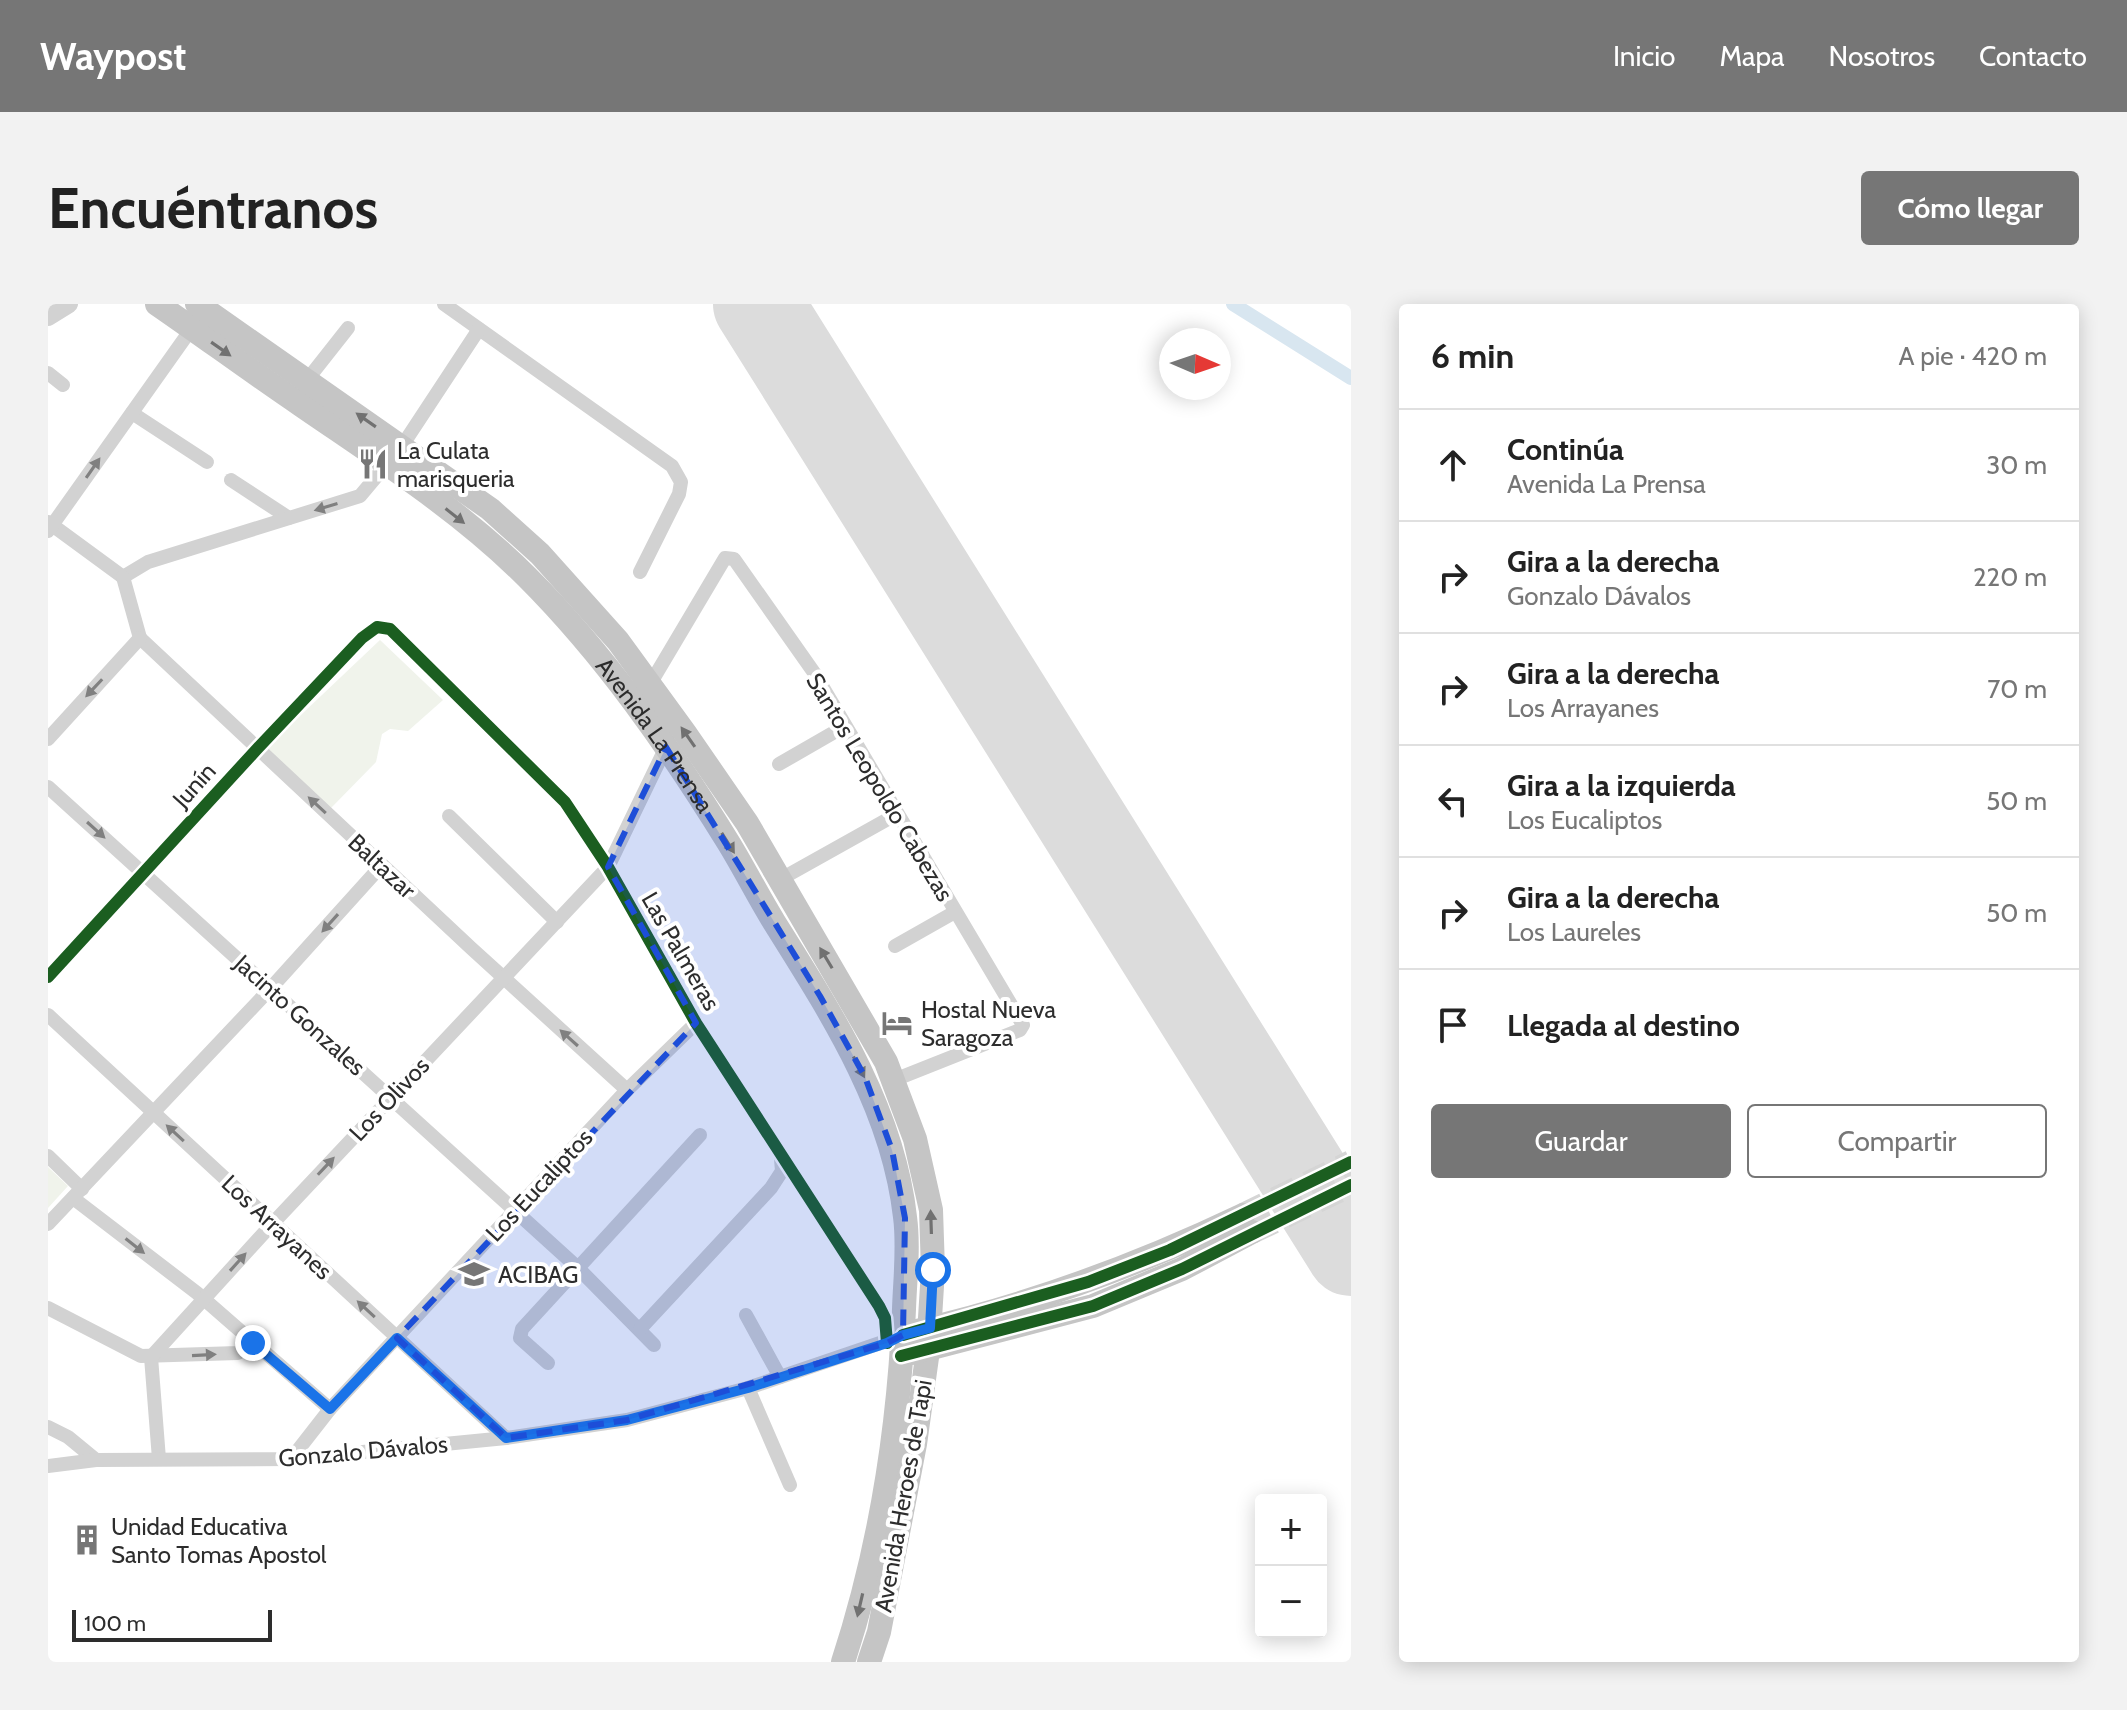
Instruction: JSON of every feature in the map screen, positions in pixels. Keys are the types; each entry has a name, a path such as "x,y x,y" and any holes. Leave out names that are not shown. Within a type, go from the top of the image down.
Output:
{"main road":[{"name":"Avenida La Prensa","path":"157,304 194,316 307,380 395,455 526,576 603,661 666,747 729,843 865,1077 892,1150 905,1218 897,1345"},
{"name":"Avenida La Prensa","path":"194,316 395,455 490,509 540,554 618,641 685,733 747,823 894,1080 915,1139 931,1210 933,1270 929,1339"},
{"path":"897,1345 1093,1306 1182,1269 1248,1224"},
{"name":"Avenida Heroes de Tapi","path":"869,1662 879,1632 900,1531 929,1339"},
{"name":"Avenida Heroes de Tapi","path":"843,1662 877,1530 891,1445 897,1345"}],"street":[{"path":"48,317 69,304"},
{"path":"444,304 672,466 681,482 679,494 640,572"},
{"path":"48,739 140,638 123,577 49,527 132,413 194,316"},
{"path":"307,380 348,328"},
{"path":"123,577 148,562 360,496 395,455 479,329"},
{"path":"48,373 63,385"},
{"path":"132,413 207,462"},
{"path":"231,480 289,518"},
{"name":"Santos Leopoldo Cabezas","path":"649,686 725,558 734,559 815,674 1022,1028 894,1080"},
{"name":"Junín","path":"48,977 257,749 362,638 377,627"},
{"name":"Las Palmeras","path":"377,627 390,629 565,802 608,867 696,1023 879,1306 897,1345"},
{"name":"Baltazar","path":"140,638 627,1090"},
{"path":"779,764 845,726"},
{"name":"Los Olivos","path":"151,1357 390,1097 608,867 666,747"},
{"name":"Jacinto Gonzales","path":"48,787 578,1268 654,1345"},
{"path":"779,880 897,814"},
{"path":"449,816 557,922"},
{"path":"48,1224 270,989 382,865"},
{"path":"895,946 955,912"},
{"name":"Los Arrayanes","path":"48,1015 506,1438"},
{"name":"Los Eucaliptos","path":"291,1459 330,1409 627,1090 696,1023"},
{"path":"548,1363 520,1338 519,1333 700,1135"},
{"path":"48,1156 78,1194 330,1409"},
{"path":"640,1329 771,1188 782,1171 781,1158"},
{"path":"48,1308 141,1356 238,1353 253,1343"},
{"path":"746,1315 780,1377"},
{"name":"Gonzalo Dávalos","path":"48,1466 96,1460 291,1459 506,1438 627,1420 897,1345"},
{"path":"151,1357 159,1459"},
{"path":"748,1388 790,1485"},
{"path":"48,1427 68,1437 96,1460"}],"highlighted area":[{"path":"666,747 820,996 865,1077 892,1150 905,1218 906,1270 903,1335 887,1343 627,1420 506,1438 397,1338 696,1023 608,867"}],"shaded area":[{"path":"380,640 443,700 408,731 390,729 382,734 376,762 331,808 265,749"},
{"path":"48,1167 68,1186 48,1208"}],"waterway":[{"path":"1233,304 1351,378"}],"runway":[{"path":"758,304 1351,1251"}],"tunnel":[{"path":"1243,1215 1351,1162"},
{"path":"1252,1232 1351,1185"}],"cycle path":[{"path":"48,977 362,638 377,627 390,629 565,802 608,867 696,1023 879,1306 885,1318 887,1343"},
{"path":"903,1335 1088,1282 1170,1250 1351,1162"},
{"path":"901,1356 1093,1306 1182,1269 1351,1185"}],"place":[{"name":"La Culata marisqueria","path":"373,464"},
{"name":"Hostal Nueva Saragoza","path":"897,1023"},
{"name":"ACIBAG","path":"474,1274"},
{"name":"Unidad Educativa Santo Tomas Apostol","path":"87,1540"}],"route":[{"path":"253,1343 330,1409 397,1338 506,1438 627,1420 748,1388 930,1328 933,1270"}]}
